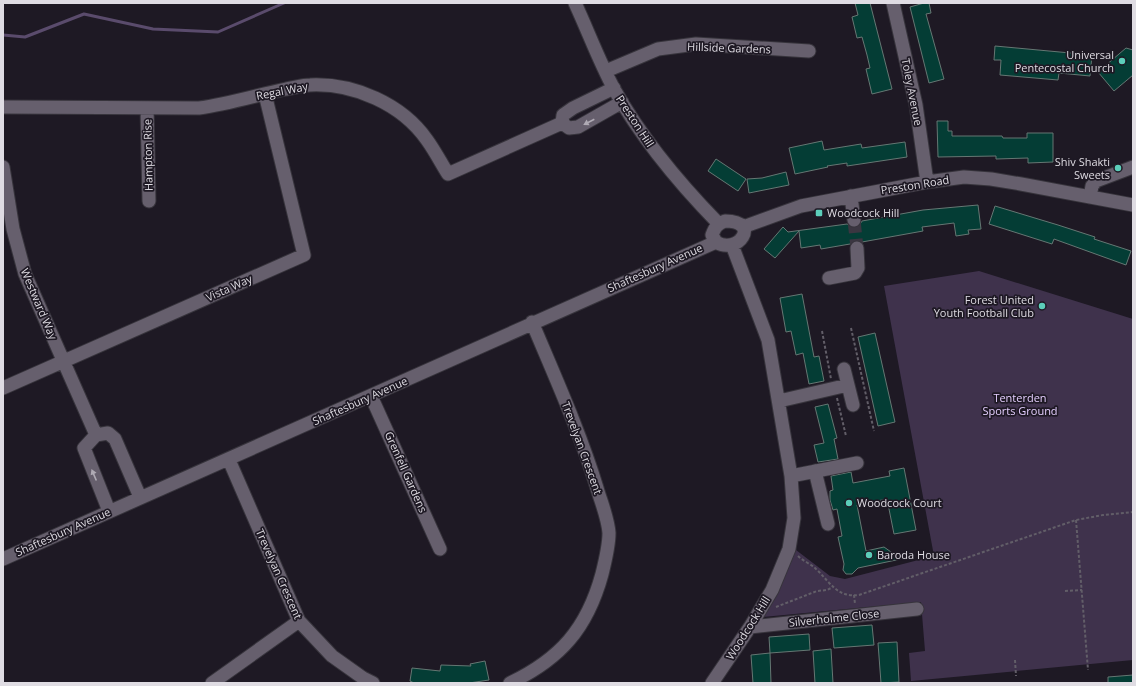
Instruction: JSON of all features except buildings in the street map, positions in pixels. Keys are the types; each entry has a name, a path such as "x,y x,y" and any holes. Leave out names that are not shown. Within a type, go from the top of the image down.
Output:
{"street":[{"name":"Preston Hill","path":"575,3 614,88 622,102 656,153 686,190 718,223"},
{"name":"Toley Avenue","path":"892,3 916,104 927,182"},
{"name":"Hillside Gardens","path":"606,71 658,49 696,44 809,51"},
{"name":"Regal Way","path":"3,107 199,108 310,85 358,90 377,99 405,118 418,130 427,140 448,174 562,123 563,115 573,108 614,88"},
{"name":"Vista Way","path":"3,388 304,255 265,94"},
{"path":"562,123 569,128 578,127 622,102"},
{"name":"Hampton Rise","path":"148,108 149,201"},
{"name":"Westward Way","path":"3,167 8,230 25,274 96,435"},
{"path":"1090,197 1092,186 1096,181 1133,167"},
{"name":"Preston Road","path":"744,227 801,206 927,182 964,177 991,179 1133,205"},
{"path":"851,196 854,220"},
{"path":"725,221 741,223 745,232 741,240 732,245 720,244 716,242 712,235 718,223 725,221"},
{"name":"Shaftesbury Avenue","path":"3,559 140,497 229,460 532,322 716,242"},
{"name":"Woodcock Hill","path":"712,683 763,607 789,549 794,518 791,476 768,340 732,245"},
{"path":"829,278 855,273 858,268 856,248"},
{"name":"Trevelyan Crescent","path":"510,683 530,673 551,659 580,629 597,594 605,563 609,532 590,464 532,322"},
{"path":"844,369 853,406"},
{"path":"779,401 848,385"},
{"name":"Grenfell Gardens","path":"371,396 440,549"},
{"path":"109,511 84,448 96,435 108,433 115,439 140,497"},
{"name":"Trevelyan Crescent","path":"229,460 299,621 332,656 363,678 373,683"},
{"path":"791,476 856,463"},
{"path":"815,471 828,524"},
{"name":"Silverholme Close","path":"750,627 917,609"},
{"path":"212,683 299,621"}],"path":[{"path":"851,328 874,431"},
{"path":"822,331 832,384"},
{"path":"836,394 846,436"},
{"path":"789,549 815,568 833,587 844,595 859,595 953,561 1076,520 1133,512"},
{"path":"1076,520 1088,670"},
{"path":"763,607 774,608 833,587"},
{"path":"1064,592 1082,590"},
{"path":"1014,660 1016,676"}],"green space":[{"name":"Tenterden Sports Ground","path":"979,271 1133,319 1133,660 911,681 909,653 925,651 921,602 763,617 796,550 830,576 845,579 934,556 884,286"}],"waterway":[{"path":"3,35 25,37 84,14 153,29 218,32 284,3"}],"tunnel":[{"path":"854,220 857,248"}],"place":[{"name":"Universal Pentecostal Church","path":"1122,61"},
{"name":"Shiv Shakti Sweets","path":"1118,168"},
{"name":"Woodcock Hill","path":"819,213"},
{"name":"Forest United Youth Football Club","path":"1042,306"},
{"name":"Woodcock Court","path":"849,503"},
{"name":"Baroda House","path":"869,555"}]}
